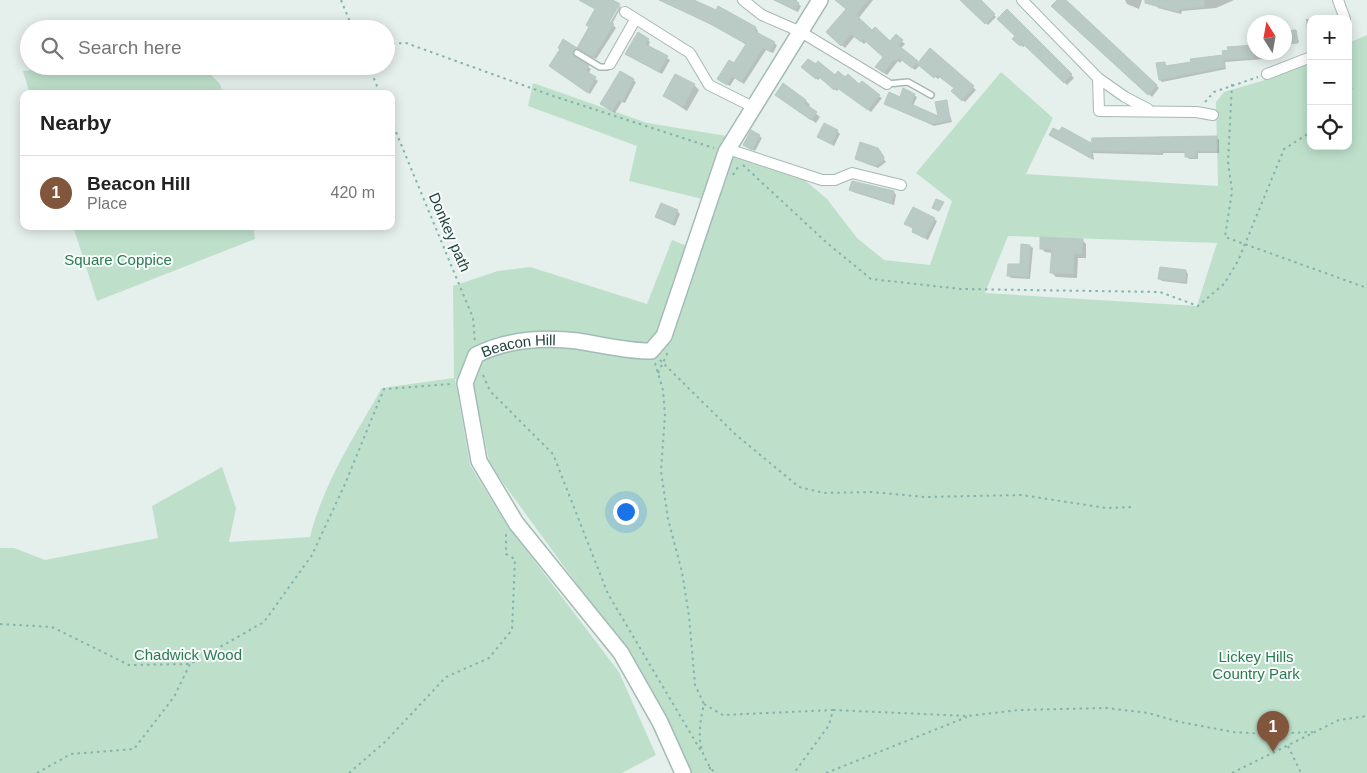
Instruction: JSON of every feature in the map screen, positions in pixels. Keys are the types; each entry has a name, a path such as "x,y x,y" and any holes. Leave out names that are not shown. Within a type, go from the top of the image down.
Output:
{"street":[{"path":"743,0 762,15 801,32 887,84"},
{"name":"Beacon Hill","path":"465,383 478,362 492,347 523,340 577,341 628,351 651,351 664,336 727,151 820,0"},
{"path":"1022,0 1098,78 1125,98 1150,110"},
{"path":"1033,10 1038,0"},
{"path":"1338,0 1344,15"},
{"path":"625,12 690,53 709,85 755,108"},
{"path":"610,64 635,20"},
{"path":"1267,74 1307,59"},
{"path":"1098,78 1099,111 1150,110 1196,112 1213,115"},
{"path":"727,151 822,180 835,180 852,173 901,185"},
{"path":"465,383 479,461 516,523 621,653 660,722 683,773"}],"lane":[{"path":"577,54 600,67 606,67 610,64"},
{"path":"887,84 908,82 931,95"}],"path":[{"path":"341,0 350,20"},
{"path":"395,43 406,42 556,97 727,151"},
{"path":"1196,112 1214,92 1232,84 1267,74"},
{"path":"373,75 378,90"},
{"path":"1232,84 1228,162 1232,191 1226,237 1367,288"},
{"name":"Donkey path","path":"395,130 473,318 478,362"},
{"path":"740,163 827,243 872,279 961,289 1160,292 1198,306 1224,284 1238,261 1284,148 1307,134"},
{"path":"478,362 490,391 553,454 608,594 715,773"},
{"path":"1134,507 1106,508 1022,495 925,497 872,492 824,493 799,487 735,434 663,363 658,373 663,390 665,415 661,471 668,519 682,572 689,616 695,685 704,704 723,715 834,710 968,716 1018,710 1107,708 1148,713 1232,732 1265,734 1313,732"},
{"path":"0,624 52,626 129,665 190,664 264,622 312,555 384,389 465,383"},
{"path":"349,773 386,742 446,677 489,658 512,630 515,559 506,554 505,505"},
{"path":"38,773 71,754 134,748 174,697 190,664"},
{"path":"701,751 698,730 704,704"},
{"path":"794,773 828,725 834,710"},
{"path":"826,773 968,716"},
{"path":"1232,773 1339,720 1367,716"},
{"path":"1288,746 1301,773"},
{"path":"710,767 710,773"}],"green space":[{"path":"1367,35 1367,773 691,773 633,661 490,465 473,386 455,379 470,465 505,522 619,672 656,755 622,773 0,773 0,548 14,548 45,560 158,538 152,506 222,467 236,508 229,542 310,537 331,479 382,388 454,378 453,286 498,271 530,267 647,304 672,240 687,246 713,203 736,148 788,166 827,199 857,238 884,260 930,265 952,201 916,173 1001,72 1053,118 1026,174 1218,186 1216,102 1224,92 1262,81 1307,63 1307,150 1352,150 1352,41","holes":["1008,236 1217,243 1197,306 985,293"]},
{"path":"24,75 211,75 220,84 222,90 29,90"},
{"path":"533,83 647,123 727,136 711,179 706,200 629,181 637,146 528,106"},
{"name":"Square Coppice","path":"74,230 254,230 255,239 97,301"}],"building":[{"path":"579,0 613,0 620,4 609,22 614,24 593,58 579,49 573,51 574,56 589,65 586,71 596,77 588,93 549,66 560,49 558,48 563,39 577,48 589,27 586,25 595,9"},
{"path":"659,0 694,0 716,10 718,6 756,27 754,31 775,42 770,51 763,48 741,82 732,76 727,85 717,79 729,60 734,63 746,44 707,22"},
{"path":"776,0 794,0 799,3 795,10"},
{"path":"835,0 868,0 856,15 872,30 875,27 890,41 896,34 903,40 898,45 918,61 912,68 899,58 896,61 894,59 884,73 875,67 883,57 863,39 861,42 851,34 841,46 826,32 846,9"},
{"path":"960,0 981,0 995,14 985,24"},
{"path":"1057,0 1066,0 1157,85 1148,95 1051,6"},
{"path":"1145,0 1204,0 1204,7 1179,9 1178,12 1145,3"},
{"path":"1007,9 1072,74 1064,83 1022,43 1020,46 1012,39 1015,36 997,19"},
{"path":"1292,30 1296,30 1298,43 1292,43"},
{"path":"638,32 649,39 645,44 668,56 659,72 625,54"},
{"path":"1247,46 1247,58 1223,60 1225,67 1159,80 1156,63 1165,62 1165,66 1191,62 1190,59 1223,55 1222,51 1228,50 1227,47"},
{"path":"930,48 974,86 962,101 951,91 954,88 937,75 934,78 917,64"},
{"path":"808,59 816,64 818,61 835,75 838,71 845,77 848,74 859,84 862,81 880,95 868,110 836,87 834,90 818,76 816,79 801,67"},
{"path":"620,71 634,79 622,102 619,100 612,111 600,104"},
{"path":"675,74 695,84 683,107 663,96"},
{"path":"783,83 806,100 804,103 817,112 811,120 775,95"},
{"path":"903,88 915,94 911,104 938,116 935,102 947,100 950,120 931,124 884,104 889,92 900,97"},
{"path":"824,123 838,130 831,144 817,137"},
{"path":"1062,127 1091,143 1092,138 1217,136 1217,151 1196,151 1196,157 1185,157 1185,151 1161,151 1161,153 1091,151 1092,159 1049,135 1053,128 1059,131"},
{"path":"751,130 760,135 752,150 743,145"},
{"path":"860,142 878,148 884,157 883,161 874,166 855,159"},
{"path":"852,181 894,191 891,203 849,190"},
{"path":"936,199 944,202 939,211 932,208"},
{"path":"661,203 678,210 672,224 655,217"},
{"path":"913,207 935,218 925,238 912,232 913,228 904,224"},
{"path":"1040,237 1083,239 1082,254 1074,254 1073,274 1050,273 1052,249 1040,249"},
{"path":"1021,244 1030,245 1028,277 1007,276 1008,264 1020,264"},
{"path":"1160,267 1186,270 1185,282 1158,279"}],"place":[{"name":"Beacon Hill","path":"1273,752"}],"park label":[{"name":"Chadwick Wood","path":"188,654"},
{"name":"Lickey Hills Country Park","path":"1256,664"}]}
